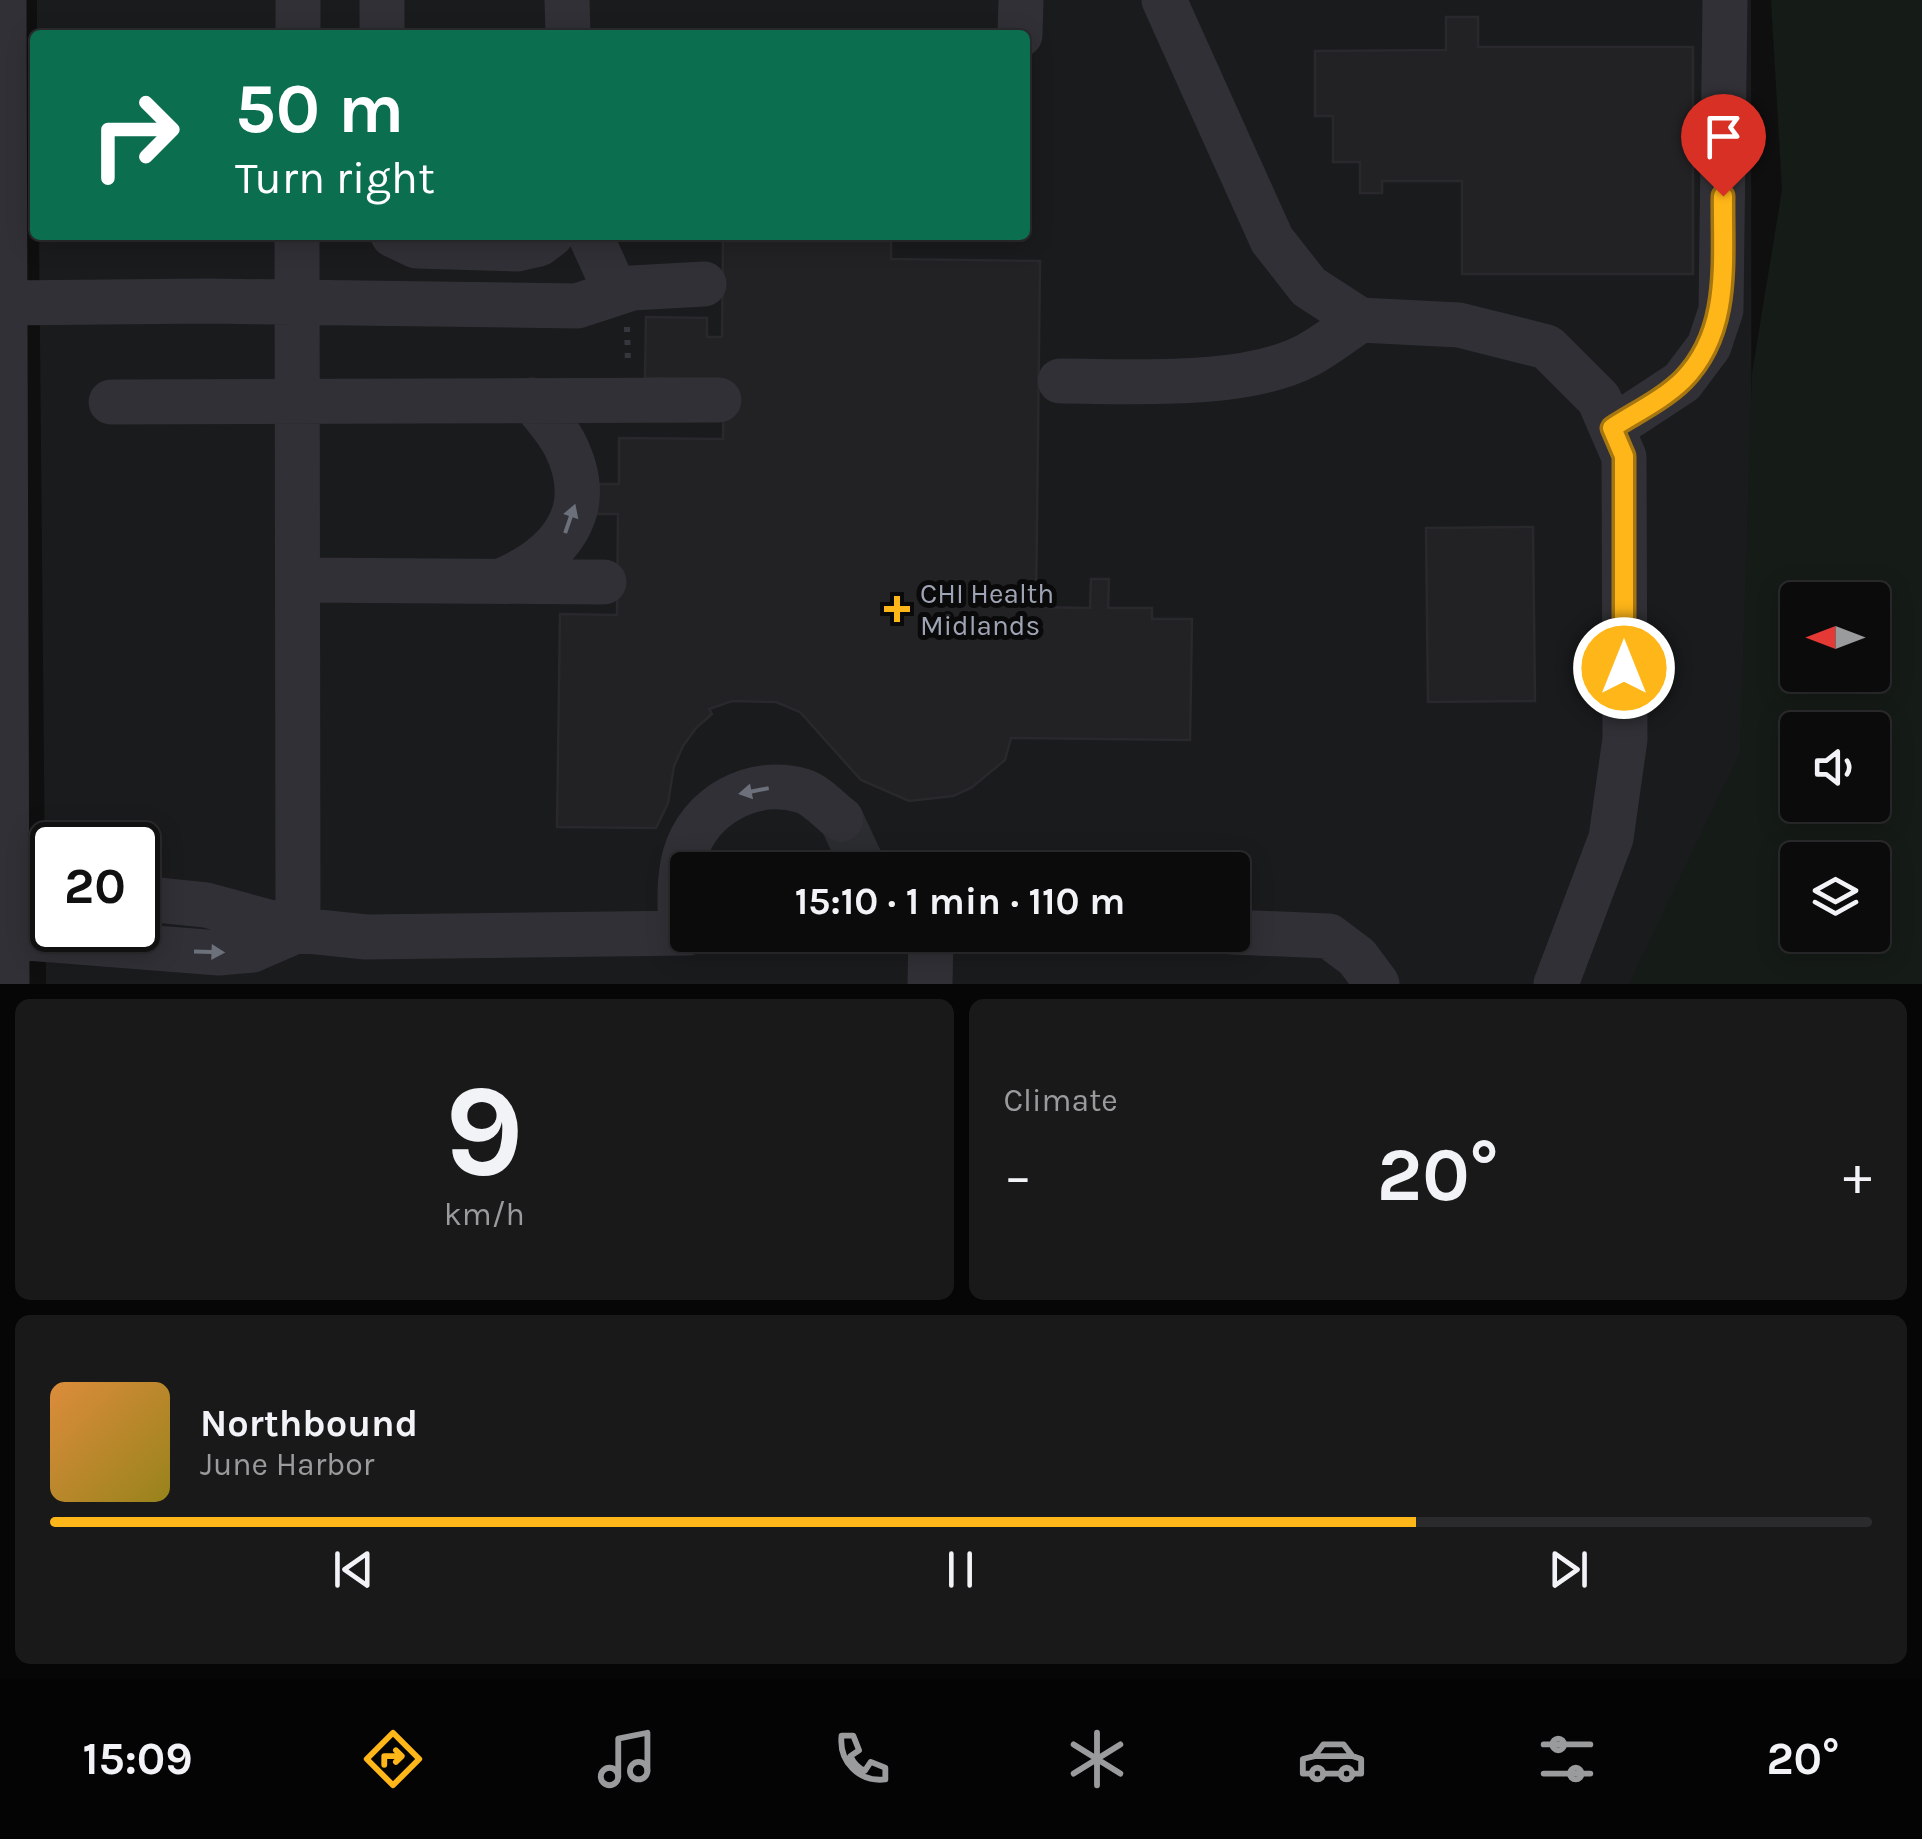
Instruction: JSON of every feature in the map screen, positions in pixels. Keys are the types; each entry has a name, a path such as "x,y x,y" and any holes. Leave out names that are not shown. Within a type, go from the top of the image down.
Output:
{"street":[{"path":"4,0 3,915 7,984"},
{"path":"298,0 298,30"},
{"path":"382,0 382,30"},
{"path":"566,0 568,30"},
{"path":"1020,30 1021,0"},
{"path":"1164,0 1272,240 1310,287 1360,320 1459,325 1547,347 1599,399 1624,456 1625,739 1611,838 1556,984"},
{"path":"1612,428 1682,382 1709,346 1721,310 1725,0"},
{"path":"297,240 298,930"},
{"path":"404,240 416,246 517,248 545,240"},
{"path":"592,240 616,292"},
{"path":"3,303 577,306 632,288 704,284"},
{"path":"1060,381 1192,380 1259,372 1306,356 1360,320"},
{"path":"501,581 534,567 568,531 576,512 573,467 565,444 532,400"},
{"path":"110,402 720,400"},
{"path":"300,580 604,582"},
{"path":"686,852 704,817 738,793 774,787 806,792 841,819"},
{"path":"160,900 206,905 298,930 366,937 670,934"},
{"path":"3,915 30,903"},
{"path":"3,915 219,953 252,950 298,930"},
{"path":"1250,933 1329,936 1357,958 1377,984"},
{"path":"930,984 931,952"}],"path":[{"path":"616,292 628,335 628,400"}],"shaded area":[{"name":"CHI Health Midlands","path":"37,0 1751,0 1752,984 46,984 46,952 160,952 160,822 44,822 39,240 1030,240 1030,30 37,30"},
{"path":"1771,0 1922,0 1922,984 1629,984 1740,753 1752,373 1782,190"}],"building":[{"path":"1446,17 1478,17 1478,47 1693,47 1693,274 1462,274 1462,181 1382,181 1382,193 1360,193 1360,162 1333,162 1333,116 1315,116 1315,51 1446,50"},
{"path":"723,240 891,240 891,259 1040,261 1036,607 1090,608 1091,579 1109,579 1108,608 1152,608 1152,619 1192,619 1190,740 1011,738 1005,760 971,788 953,796 909,801 861,780 800,712 776,702 732,701 709,709 712,714 683,746 674,766 668,803 656,828 557,827 560,614 617,615 618,514 597,514 597,484 619,484 619,438 723,439 724,379 645,378 646,317 707,318 707,337 722,337"},
{"path":"1533,527 1535,701 1428,702 1426,528"}],"tunnel":[{"path":"841,819 857,852"}],"place":[{"name":"CHI Health Midlands","path":"897,609"}],"route":[{"path":"1624,668 1624,456 1612,428 1682,382 1709,346 1721,310 1723,196"}]}
